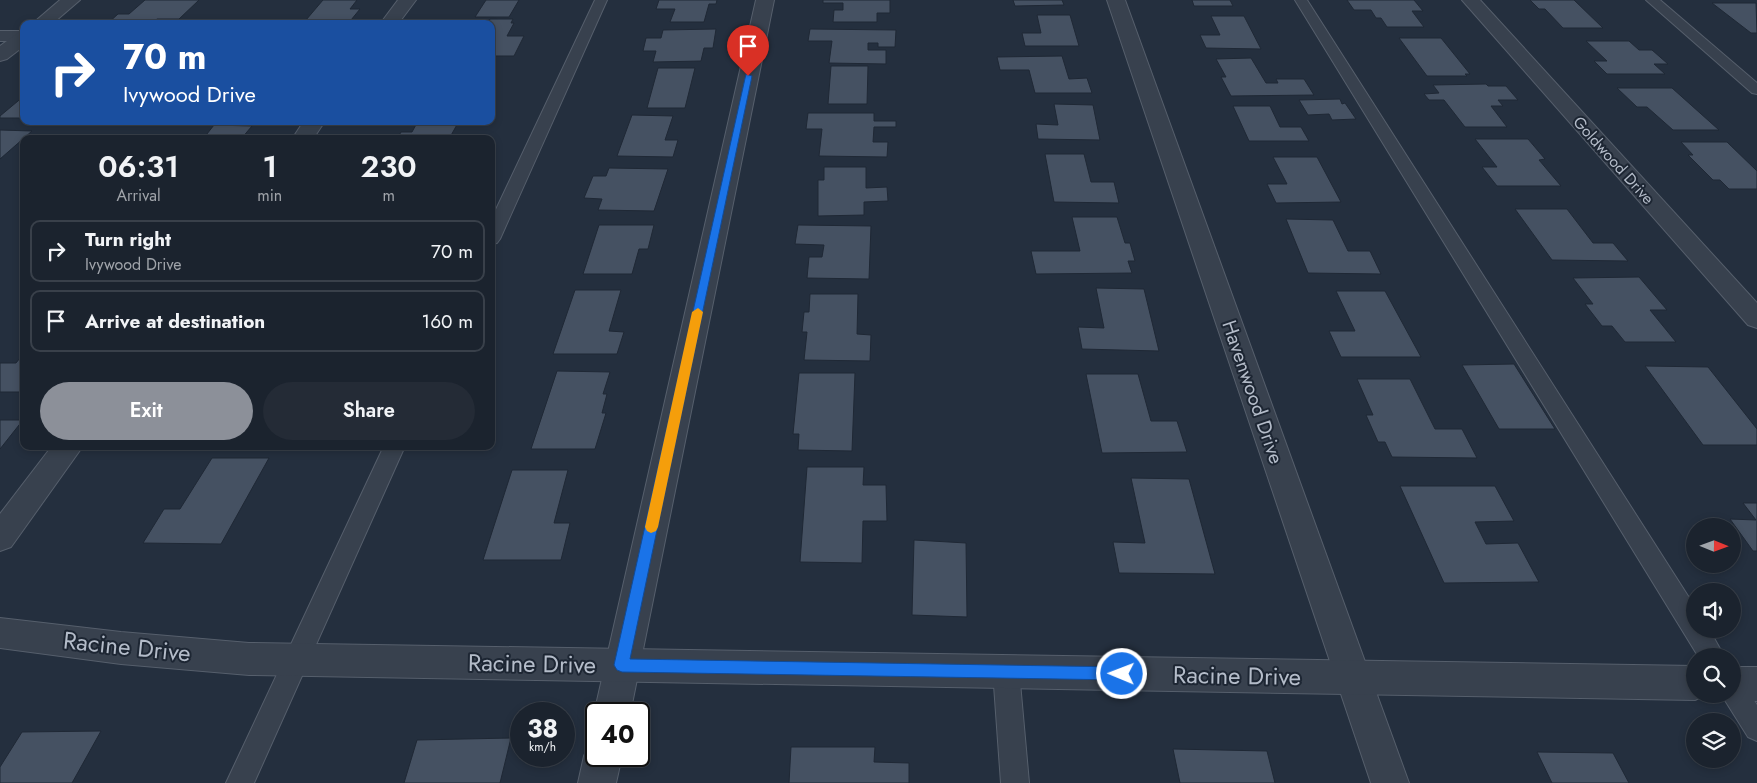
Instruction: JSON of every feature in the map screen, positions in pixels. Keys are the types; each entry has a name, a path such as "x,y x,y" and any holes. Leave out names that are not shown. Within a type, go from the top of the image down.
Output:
{"street":[{"path":"46,20 71,0"},
{"path":"392,20 407,0"},
{"path":"614,702 765,0"},
{"name":"Havenwood Drive","path":"1116,0 1390,783"},
{"name":"Goldwood Drive","path":"1471,0 1757,319"},
{"path":"0,36 20,37"},
{"path":"0,56 20,40"},
{"path":"0,538 66,450"},
{"name":"Racine Drive","path":"0,633 121,648 298,660 1686,683"},
{"path":"1741,684 1757,684"},
{"path":"597,783 601,767"}],"lane":[{"path":"495,230 601,0"},
{"path":"1301,0 1686,615"},
{"path":"1652,0 1757,90"},
{"path":"240,783 393,450"},
{"path":"1006,671 1015,783"},
{"path":"1741,703 1757,728"}],"building":[{"path":"145,0 199,0 179,19 111,20 118,14 129,14"},
{"path":"323,0 357,0 350,9 360,9 351,20 306,20"},
{"path":"486,0 519,0 509,17 475,17"},
{"path":"659,0 717,0 716,4 709,4 704,22 670,22 675,9 656,9"},
{"path":"823,0 890,0 890,13 877,13 877,22 833,22 834,10 843,10 843,3 823,3"},
{"path":"1013,0 1062,0 1064,5 1015,6"},
{"path":"1192,0 1230,0 1233,6 1194,6"},
{"path":"1347,0 1414,0 1423,11 1412,11 1424,27 1387,27 1381,18 1376,18 1371,10 1354,10"},
{"path":"1530,0 1574,0 1603,28 1563,28 1545,9 1539,9"},
{"path":"1712,3 1756,3 1757,33 1751,33"},
{"path":"1037,15 1070,15 1079,46 1025,46 1022,33 1041,33"},
{"path":"1211,16 1244,16 1261,49 1206,48 1200,35 1220,35"},
{"path":"513,19 511,23 514,23 507,36 524,36 514,56 495,56 495,20 489,20"},
{"path":"716,29 713,48 704,48 701,61 653,62 656,51 643,51 646,38 661,38 663,30"},
{"path":"810,29 896,30 895,47 878,47 878,43 868,43 868,50 886,50 886,64 829,63 832,41 808,41"},
{"path":"1399,38 1441,38 1470,74 1465,74 1467,76 1427,76"},
{"path":"1586,41 1629,41 1639,50 1652,50 1668,64 1654,64 1665,74 1607,74 1594,61 1607,61"},
{"path":"1062,56 1069,79 1087,78 1092,93 1035,93 1029,70 1000,70 997,57"},
{"path":"1251,58 1266,83 1278,83 1276,79 1304,79 1314,95 1231,96 1221,77 1226,77 1216,59"},
{"path":"831,66 868,66 867,104 828,104"},
{"path":"658,68 695,68 685,108 647,108"},
{"path":"1486,84 1488,86 1506,86 1518,100 1498,100 1503,106 1491,106 1507,127 1465,127 1444,100 1429,100 1424,94 1439,93 1433,85"},
{"path":"1617,88 1672,88 1719,130 1673,130 1647,107 1637,107"},
{"path":"20,99 20,118 0,118"},
{"path":"1340,99 1342,104 1345,103 1356,119 1332,120 1329,114 1308,115 1299,100"},
{"path":"1054,104 1093,105 1100,140 1038,139 1036,124 1058,125"},
{"path":"1233,106 1270,106 1280,127 1301,127 1309,141 1249,141"},
{"path":"808,113 874,113 874,121 896,121 896,127 874,127 873,142 888,142 887,157 819,156 822,129 806,129"},
{"path":"632,115 673,116 665,140 678,140 673,157 617,156"},
{"path":"214,125 252,126 244,135 206,135"},
{"path":"416,125 457,125 451,135 399,135 401,132 412,132"},
{"path":"0,130 32,131 27,135 20,135 20,142 0,159"},
{"path":"1475,139 1528,139 1545,159 1539,160 1561,186 1497,186 1482,167 1497,167"},
{"path":"1681,142 1727,142 1757,171 1757,189 1729,189 1720,180 1713,180 1688,155 1693,155"},
{"path":"1045,154 1084,154 1091,182 1114,182 1119,203 1054,202"},
{"path":"1273,157 1317,157 1341,202 1276,203 1267,184 1287,184"},
{"path":"824,167 866,167 866,188 887,187 888,201 864,202 864,215 818,216 818,180 824,180"},
{"path":"609,168 668,169 654,211 598,210 602,199 584,198 593,176 606,176"},
{"path":"1515,209 1567,209 1593,243 1613,243 1628,261 1552,260"},
{"path":"1072,217 1117,217 1125,243 1130,243 1135,261 1128,261 1132,273 1036,274 1031,251 1080,251"},
{"path":"1286,219 1333,220 1348,251 1370,251 1381,274 1308,273"},
{"path":"599,225 654,225 648,249 639,249 632,274 583,274"},
{"path":"798,225 871,226 869,279 807,278 809,257 822,257 824,245 795,244"},
{"path":"1639,277 1667,310 1650,310 1676,342 1625,342 1612,326 1602,326 1585,304 1593,304 1573,278"},
{"path":"1096,288 1144,289 1159,351 1082,349 1078,327 1104,328"},
{"path":"575,290 621,290 609,331 624,332 617,354 553,354"},
{"path":"1336,291 1385,291 1421,357 1341,357 1329,331 1355,331"},
{"path":"810,294 858,294 857,334 871,335 870,361 804,360 807,332 802,332 804,312 809,312"},
{"path":"20,358 20,392 0,392 0,363 16,363"},
{"path":"1514,364 1555,429 1499,429 1462,365"},
{"path":"1645,366 1708,367 1757,429 1757,445 1703,445"},
{"path":"557,371 610,372 603,394 607,394 602,413 606,413 595,449 531,449"},
{"path":"799,373 855,373 852,451 798,450 799,434 793,434"},
{"path":"1086,374 1138,374 1151,421 1177,421 1187,452 1102,453"},
{"path":"1357,379 1410,379 1435,429 1462,429 1477,458 1392,457 1385,442 1378,442 1366,415 1373,415"},
{"path":"0,420 20,420 20,424 0,449"},
{"path":"212,458 269,458 221,544 143,543 164,509 180,509"},
{"path":"807,467 864,467 863,485 886,485 887,521 863,521 862,563 800,562"},
{"path":"512,470 568,470 554,523 570,523 561,560 483,560"},
{"path":"1131,478 1189,479 1215,574 1119,573 1113,542 1145,543"},
{"path":"1400,486 1495,486 1514,521 1475,522 1486,544 1518,543 1539,582 1444,583"},
{"path":"1743,503 1757,503 1757,551 1753,551 1741,534 1741,519 1756,520"},
{"path":"914,540 966,543 967,617 912,615"},
{"path":"101,731 72,783 0,783 0,767 22,732"},
{"path":"510,738 500,783 404,783 417,740"},
{"path":"791,747 875,747 874,762 909,763 909,783 789,783"},
{"path":"1173,749 1267,751 1275,783 1180,783"},
{"path":"1537,752 1613,753 1629,783 1552,783"}],"slow traffic":[{"path":"651,527 698,312"}],"route":[{"path":"748,76 622,665 1122,674"}]}
